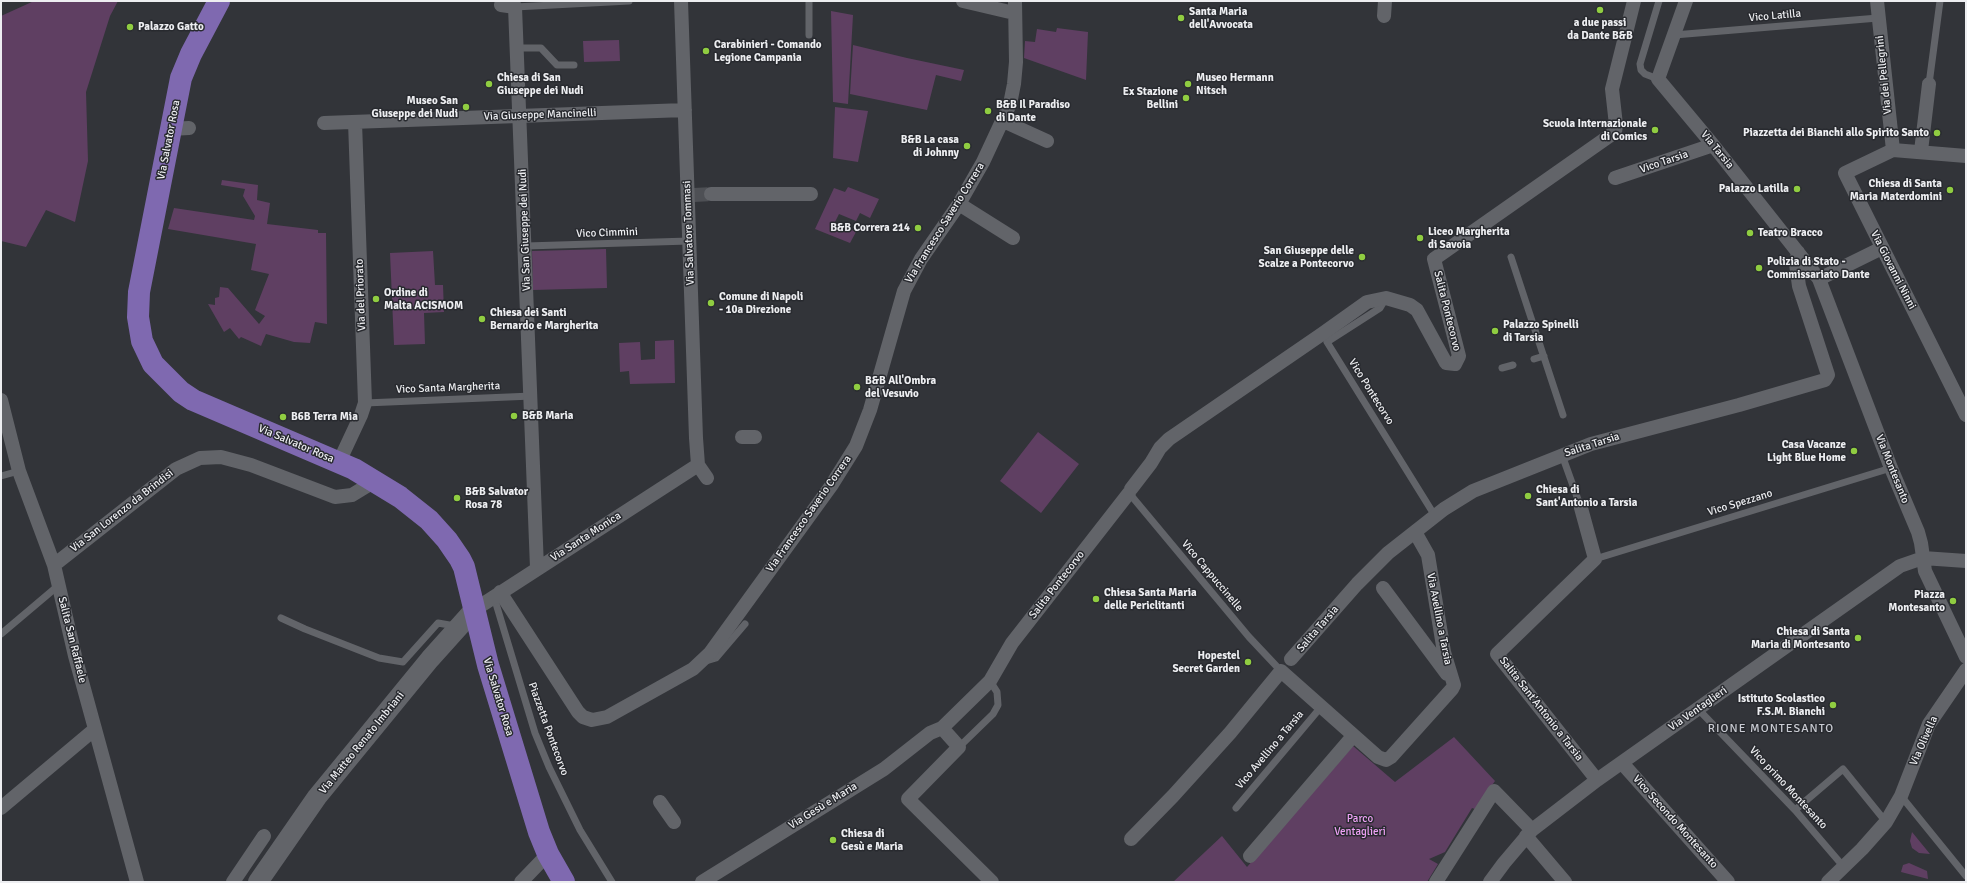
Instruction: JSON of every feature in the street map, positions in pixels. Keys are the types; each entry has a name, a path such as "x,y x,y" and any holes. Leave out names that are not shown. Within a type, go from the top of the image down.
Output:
{"main road":[{"name":"Via Salvator Rosa","path":"219,1 186,65 181,78 180,129 138,306 138,328 147,353 162,375 181,392 193,400 339,462 375,482 400,497 429,520 451,545 464,567 488,665 539,832 548,854 564,882"},
{"name":"Via Matteo Renato Imbriani","path":"258,882 318,797 430,659 474,610"}],"street":[{"path":"502,1 501,5 516,7"},
{"name":"Via Salvatore Tommasi","path":"681,1 685,110 691,195 689,241 698,465"},
{"path":"963,1 1014,7"},
{"path":"1384,16 1385,1"},
{"name":"Salita Pontecorvo","path":"942,728 990,681 1012,643 1130,491 1151,463 1160,448 1169,438 1367,302 1386,298 1410,304 1416,310 1446,363 1455,364 1459,356 1434,259 1499,219 1615,132 1616,125 1612,89 1634,1"},
{"path":"1658,79 1686,1"},
{"name":"Via dei Pellegrini","path":"1877,1 1892,150"},
{"name":"Via San Giuseppe dei Nudi","path":"516,7 532,396 537,568"},
{"name":"Via Francesco Saverio Correra","path":"497,594 578,712 583,717 592,720 610,722 700,663 714,648 831,486 856,446 870,410 904,290 921,259 959,204 993,143 1010,104 1016,62 1014,7"},
{"name":"Via Tarsia","path":"1658,79 1820,279"},
{"path":"1921,151 1929,84"},
{"name":"Via Giuseppe Mancinelli","path":"324,123 685,110"},
{"path":"1003,121 1047,141"},
{"name":"Via del Priorato","path":"339,462 365,403 355,122"},
{"name":"Vico Tarsia","path":"1616,178 1713,145"},
{"path":"1892,150 1921,151 1966,156"},
{"name":"Via Giovanni Ninni","path":"1892,150 1845,173 1966,414"},
{"path":"711,194 811,194"},
{"path":"959,204 1014,238"},
{"path":"1820,279 1882,248"},
{"name":"Salita Tarsia","path":"1291,659 1376,579 1388,553 1456,501 1485,486 1569,449 1739,405 1825,380 1828,375 1799,286 1796,264 1798,252"},
{"name":"Via Montesanto","path":"1820,279 1891,468 1918,532 1925,571 1966,657"},
{"name":"Salita San Raffaele","path":"1,400 19,471 54,565 133,880"},
{"name":"Via San Lorenzo da Brindisi","path":"54,565 176,469 200,458 221,457 251,465 335,497 352,495 375,482"},
{"path":"698,465 707,478"},
{"name":"Via Santa Monica","path":"474,610 698,465"},
{"path":"1581,508 1595,559"},
{"name":"Via Avellino a Tarsia","path":"1415,532 1428,555 1444,652 1454,682"},
{"path":"1923,558 1966,561"},
{"name":"Via Ventaglieri","path":"1490,882 1529,833 1597,780 1900,566 1923,558"},
{"name":"Salita Sant'Antonio a Tarsia","path":"1595,559 1497,654 1597,780"},
{"path":"1131,839 1230,733 1281,671 1378,757 1388,759 1452,689 1454,682 1376,579"},
{"name":"Via Olivella","path":"1828,882 1875,836 1886,822 1901,796 1930,724 1966,670"},
{"path":"942,728 959,747 908,799 992,882"},
{"name":"Via Gesù e Maria","path":"705,877 884,769 930,733 942,728"},
{"path":"1,808 95,729"},
{"path":"1250,856 1353,736"},
{"name":"Vico Secondo Montesanto","path":"1622,763 1728,882"},
{"path":"1436,882 1494,791 1529,833 1565,882"},
{"path":"660,802 674,822"},
{"path":"233,882 264,836"},
{"path":"521,882 548,854"}],"lane":[{"path":"516,7 629,1"},
{"path":"809,1 809,35"},
{"name":"Via Tarsia","path":"1658,79 1645,74 1641,70 1640,64 1659,1"},
{"path":"1929,84 1940,1"},
{"name":"Vico Latilla","path":"1674,35 1878,18"},
{"path":"517,48 542,48 557,65 574,65"},
{"name":"Vico Cimmini","path":"526,246 689,241"},
{"path":"1511,257 1563,415"},
{"name":"Vico Pontecorvo","path":"1386,298 1380,308 1327,342 1435,516"},
{"path":"1534,359 1544,356"},
{"path":"1502,368 1513,364"},
{"name":"Vico Santa Margherita","path":"365,403 532,396"},
{"path":"1569,449 1581,508"},
{"name":"Vico Spezzano","path":"1595,559 1891,468"},
{"path":"1,476 19,471"},
{"name":"Vico Cappuccinelle","path":"1130,491 1249,637 1281,671"},
{"path":"1,634 59,585"},
{"name":"Piazzetta Pontecorvo","path":"497,594 536,733 549,767 580,830 612,882"},
{"path":"281,618 379,658 403,662 438,623 459,627"},
{"path":"700,663 716,658 745,624"},
{"path":"959,747 993,714 998,705 997,692 990,681"},
{"name":"Vico Avellino a Tarsia","path":"1236,808 1321,707"},
{"name":"Vico primo Montesanto","path":"1698,709 1795,810 1843,866"},
{"path":"1795,810 1843,769 1886,822"},
{"path":"1901,796 1966,876"}],"green space":[{"path":"34,1 118,1 110,16 86,92 88,161 75,222 46,210 26,247 1,241 1,16"},
{"path":"831,11 853,15 848,104 833,102"},
{"path":"1057,28 1088,32 1086,80 1024,58 1025,41 1035,42 1037,29 1056,32"},
{"path":"619,40 620,61 584,62 583,41"},
{"path":"853,45 964,70 961,81 936,75 927,110 850,94"},
{"path":"835,107 868,111 858,162 833,158"},
{"path":"222,180 258,185 257,200 270,203 267,224 318,230 318,233 326,233 327,324 315,322 310,343 294,342 266,334 261,346 241,337 239,339 230,328 224,332 208,304 215,305 215,298 219,297 220,287 228,288 259,324 265,316 255,310 269,274 251,270 256,244 168,229 174,208 254,220 255,216 243,196 245,189 221,185"},
{"path":"848,187 879,199 870,218 860,213 856,221 839,214 835,222 856,232 850,243 815,229 834,188 845,192"},
{"path":"606,249 607,288 533,290 532,251"},
{"path":"433,251 435,285 443,285 444,312 424,313 425,344 394,345 390,253"},
{"path":"674,340 675,383 630,384 629,371 620,372 619,343 640,342 641,360 655,359 655,341"},
{"path":"1038,432 1079,464 1041,513 1000,481"},
{"name":"Parco Ventaglieri","path":"1454,737 1495,781 1475,809 1472,808 1445,852 1429,859 1438,864 1427,882 1173,882 1222,836 1247,867 1353,746 1395,782"},
{"path":"1912,832 1930,854 1919,853 1912,848 1910,841"},
{"path":"1909,863 1927,871 1928,879 1901,872 1903,865"}],"tunnel":[{"path":"694,195 711,194"}],"place":[{"name":"a due passi da Dante B&B","path":"1600,10"},
{"name":"Santa Maria dell'Avvocata","path":"1181,18"},
{"name":"Palazzo Gatto","path":"130,27"},
{"name":"Carabinieri - Comando Legione Campania","path":"706,51"},
{"name":"Chiesa di San Giuseppe dei Nudi","path":"489,84"},
{"name":"Museo Hermann Nitsch","path":"1188,84"},
{"name":"Ex Stazione Bellini","path":"1186,98"},
{"name":"Museo San Giuseppe dei Nudi","path":"466,107"},
{"name":"B&B Il Paradiso di Dante","path":"988,111"},
{"name":"Scuola Internazionale di Comics","path":"1655,130"},
{"name":"Piazzetta dei Bianchi allo Spirito Santo","path":"1937,133"},
{"name":"B&B La casa di Johnny","path":"967,146"},
{"name":"Palazzo Latilla","path":"1797,189"},
{"name":"Chiesa di Santa Maria Materdomini","path":"1950,190"},
{"name":"B&B Correra 214","path":"918,228"},
{"name":"Teatro Bracco","path":"1750,233"},
{"name":"Liceo Margherita di Savoia","path":"1420,238"},
{"name":"San Giuseppe delle Scalze a Pontecorvo","path":"1362,257"},
{"name":"Polizia di Stato - Commissariato Dante","path":"1759,268"},
{"name":"Ordine di Malta ACISMOM","path":"376,299"},
{"name":"Comune di Napoli - 10a Direzione","path":"711,303"},
{"name":"Chiesa dei Santi Bernardo e Margherita","path":"482,319"},
{"name":"Palazzo Spinelli di Tarsia","path":"1495,331"},
{"name":"B&B All'Ombra del Vesuvio","path":"857,387"},
{"name":"B&B Maria","path":"514,416"},
{"name":"B6B Terra Mia","path":"283,417"},
{"name":"Casa Vacanze Light Blue Home","path":"1854,451"},
{"name":"Chiesa di Sant'Antonio a Tarsia","path":"1528,496"},
{"name":"B&B Salvator Rosa 78","path":"457,498"},
{"name":"Chiesa Santa Maria delle Periclitanti","path":"1096,599"},
{"name":"Piazza Montesanto","path":"1953,601"},
{"name":"Chiesa di Santa Maria di Montesanto","path":"1858,638"},
{"name":"Hopestel Secret Garden","path":"1248,662"},
{"name":"Istituto Scolastico F.S.M. Bianchi","path":"1833,705"},
{"name":"Chiesa di Gesù e Maria","path":"833,840"}],"district":[{"name":"RIONE MONTESANTO","path":"1771,729"}]}
